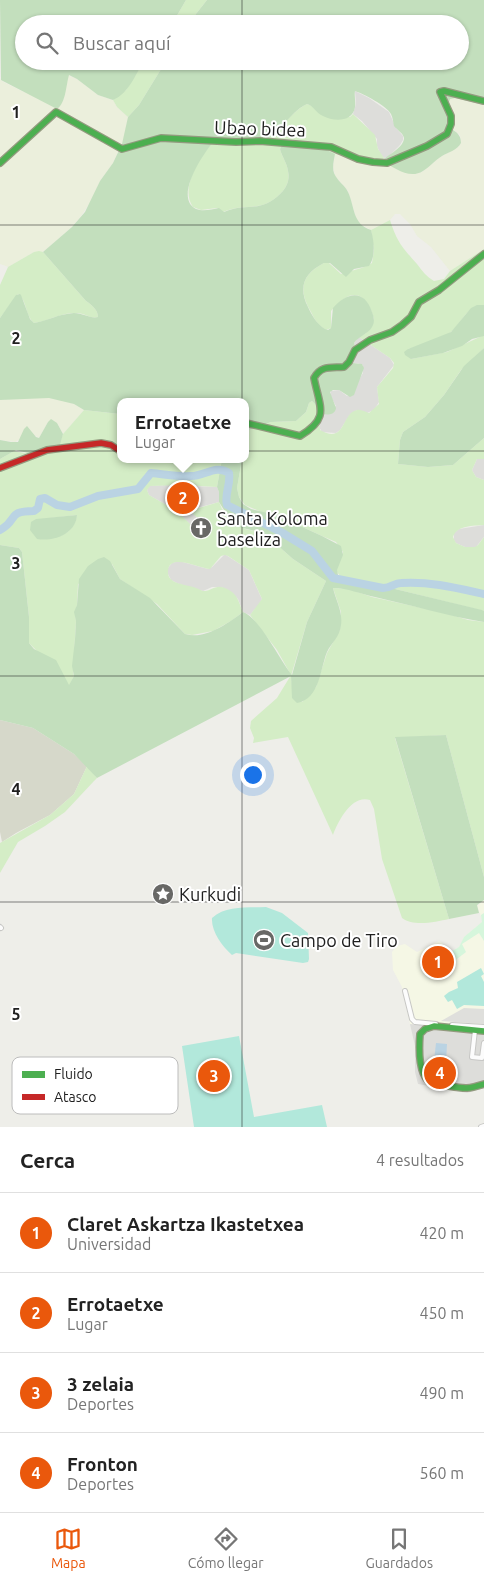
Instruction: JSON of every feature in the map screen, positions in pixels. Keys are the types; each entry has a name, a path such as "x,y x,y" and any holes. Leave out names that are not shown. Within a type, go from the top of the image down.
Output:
{"street":[{"name":"Ubao bidea","path":"0,163 56,112 122,149 161,138 260,141 331,147 340,152 370,161 388,163 430,145 446,135 452,122 450,112 440,92 444,91 484,101"},
{"path":"249,424 300,436 312,429 321,414 314,378 318,371 325,368 344,367 355,350 370,340 392,332 402,325 411,317 419,302 439,290 484,254"},
{"path":"0,468 47,450 101,444 111,445 117,448"},
{"path":"405,991 412,1019 415,1022 484,1029"},
{"path":"484,1029 475,1030 434,1026 425,1029 420,1034 420,1060 425,1075 432,1084 469,1089 484,1084"},
{"path":"475,1030 472,1057 482,1058 484,1043"}],"shaded area":[{"path":"68,75 77,79 98,95 113,100 117,107 128,117 124,139 113,163 100,181 91,201 72,227 43,252 34,252 8,267 0,264 0,79 24,92 63,101"},
{"path":"355,91 389,112 396,128 403,136 400,145 388,157 384,158 377,146 377,139 362,121 353,114 356,104"},
{"path":"451,97 484,105 484,249 450,271 431,247 417,236 410,224 400,214 395,214 390,220 371,230 360,224 356,218 348,191 335,176 333,167 335,154 339,154 382,161 413,174 422,172 461,143 460,135 448,123 449,101"},
{"path":"359,337 390,358 394,365 377,387 379,402 374,410 367,413 357,410 349,416 336,433 322,432 319,427 322,414 336,406 330,395 331,391 339,390 347,396 354,393 363,373 363,365 352,363 351,361 356,349 354,343"},
{"path":"25,397 58,399 74,404 84,410 63,434 57,423 48,422 39,438 34,435 15,442 0,440 0,400"},
{"path":"477,459 484,459 484,480 476,477 472,470"},
{"path":"149,486 217,487 219,502 193,509 196,517 205,524 202,533 197,532 177,511 149,495 147,490"},
{"path":"484,525 484,537 476,547 465,547 454,540 454,533 459,529"},
{"path":"224,555 249,570 262,599 250,615 243,612 238,599 228,590 221,587 212,587 203,591 179,584 171,580 168,574 168,568 172,563 179,561 208,569"},
{"path":"0,720 33,728 74,754 87,766 74,794 50,815 2,842 0,832"},
{"path":"484,900 484,1029 410,1024 402,987 393,970 392,952 397,946 405,944 417,952 439,941 448,953 451,952 459,947 464,937 482,922 477,906"},
{"name":"Campo de Tiro","path":"266,907 282,913 308,933 308,962 303,963 236,953 232,955 221,943 213,928 212,918 230,909"},
{"path":"481,968 484,974 481,976 484,982 484,1006 464,1005 457,1009 452,1000 448,1002 444,996 458,988 457,982"},
{"path":"464,1008 484,1009 484,1024 441,1021"},
{"path":"410,1024 484,1028 484,1088 467,1093 418,1084 415,1072 415,1046"},
{"path":"239,1036 254,1117 322,1105 327,1127 194,1127 182,1046"},
{"path":"436,1043 447,1044 446,1062 434,1061"},
{"path":"431,1066 444,1067 443,1081 430,1080"}],"green space":[{"path":"0,0 186,0 177,15 15,15 15,70 139,70 123,93 113,100 98,95 69,75 64,98 57,109 1,80"},
{"path":"186,0 207,0 195,15 177,15"},
{"path":"207,0 484,0 484,105 455,98 450,99 448,123 461,139 461,143 428,168 412,174 382,161 401,145 404,138 394,126 392,116 385,107 355,91 354,112 347,118 337,120 327,118 307,104 294,113 275,133 259,142 235,144 215,140 198,164 189,185 188,195 190,203 199,210 219,208 224,212 232,209 260,206 274,199 283,191 288,183 287,168 280,149 282,145 323,148 335,154 334,173 348,192 360,224 371,230 374,244 373,258 369,266 354,269 346,277 330,263 324,263 308,276 303,287 303,293 313,317 328,330 331,328 333,308 343,299 354,295 360,296 369,304 374,323 354,343 356,349 351,361 362,364 364,368 354,395 350,397 339,390 333,390 330,392 336,408 333,413 322,414 312,401 309,403 306,412 296,421 271,422 249,430 249,398 117,398 117,414 84,410 74,404 49,398 0,400 0,318 16,295 21,295 30,319 34,323 74,313 98,317 94,308 43,252 72,227 85,212 100,181 113,163 122,144 128,117 139,105 160,70 469,70 469,15 195,15"},
{"path":"138,70 160,70 139,105 128,117 117,107 113,100 126,90"},
{"path":"307,104 319,113 350,117 353,114 375,135 378,149 384,158 382,161 335,154 323,148 282,145 280,149 289,174 283,191 274,199 260,206 231,209 223,212 217,208 201,210 193,207 189,199 190,181 198,163 214,141 234,144 259,142 275,133 294,113"},
{"path":"390,220 395,234 404,248 425,274 434,281 444,279 450,271 484,249 484,305 478,305 470,310 449,334 408,349 411,359 447,352 482,336 484,336 484,348 461,370 444,395 425,417 403,432 400,440 398,464 428,467 453,465 484,438 484,459 477,459 472,470 476,477 484,480 484,525 462,528 453,537 456,543 465,547 475,547 484,537 484,611 395,589 347,580 337,572 343,552 336,542 276,515 264,513 245,505 239,497 237,488 241,463 249,463 249,430 271,422 296,421 306,412 309,403 312,401 322,414 319,421 320,430 328,434 334,434 339,431 352,412 362,410 369,413 379,404 377,387 393,368 394,363 390,358 359,337 366,333 374,319 371,309 365,300 357,295 345,298 331,311 331,328 326,330 314,317 304,297 303,290 306,278 324,263 329,263 341,274 372,263 374,250 371,230"},
{"path":"39,251 43,252 94,308 98,317 72,313 34,323 18,294 0,318 0,285 8,267"},
{"path":"477,305 484,305 484,336 472,339 462,346 443,353 411,359 405,355 404,352 408,349 451,332 471,308"},
{"path":"484,348 484,438 453,465 428,467 398,464 400,440 403,432 425,417 444,395 464,366"},
{"path":"84,410 117,414 117,463 221,463 217,487 150,486 147,490 149,495 177,511 200,534 204,531 205,524 193,514 192,510 219,502 222,509 245,529 267,536 293,559 326,581 307,622 291,676 292,687 302,702 316,687 327,653 340,630 341,612 333,588 349,589 372,597 468,620 484,622 484,877 446,735 395,738 449,919 418,923 402,918 382,859 374,809 370,800 363,799 352,805 342,816 333,835 288,737 253,743 254,738 250,728 251,721 277,698 291,675 277,650 250,615 262,599 249,570 228,556 221,556 210,569 178,562 173,563 169,567 169,577 179,584 203,591 220,587 232,592 236,597 243,612 213,631 192,635 185,634 157,604 120,579 112,564 78,584 75,613 74,676 69,686 29,643 29,617 22,552 19,548 0,545 0,459 14,451 25,453 59,444 63,434","holes":["77,515 74,524 64,534 51,538 34,520"]},
{"path":"51,419 57,423 63,434 59,448 28,453 16,450 0,459 0,440 18,442 27,426 39,438"},
{"path":"221,463 241,463 237,488 243,504 251,509 276,515 341,546 343,555 337,570 338,575 355,582 395,589 482,610 484,611 484,622 443,614 349,590 333,588 341,616 340,629 327,652 315,690 310,696 297,703 292,698 291,676 97,778 74,754 33,728 0,720 0,545 19,548 22,552 29,617 29,643 34,649 56,660 69,685 74,676 72,666 76,621 74,612 77,605 79,579 88,566 104,557 110,561 120,579 150,598 185,634 200,635 216,630 243,612 256,622 263,631 292,675 307,622 326,581 293,559 267,536 239,527 231,521 219,502 217,487"},
{"path":"77,515 73,527 56,538 37,539 30,530 31,522 36,519"},
{"path":"446,735 484,877 484,900 477,905 479,913 449,919 395,737"},
{"path":"87,766 97,778 65,812 18,842 0,873 0,843 50,815 74,794"},
{"path":"484,913 484,941 479,933 462,944 466,952 453,962 449,953 459,947 464,937 482,922 481,915"}],"waterway":[{"path":"0,530 16,514 34,511 38,508 40,499 45,498 57,505 70,507 98,496 138,489 151,473 196,476 220,470 229,473 227,505 281,532 312,551 333,578 383,588 399,583 422,583 484,594"}],"traffic: fast":[{"path":"0,163 56,112 122,149 161,138 236,142 260,141 331,147 358,159 387,163 427,146 447,134 451,124 451,116 440,92 444,91 484,101"},
{"path":"249,424 300,436 309,430 316,424 320,412 314,378 317,374 323,369 344,367 355,350 370,340 392,332 402,325 411,317 419,302 439,290 484,254"},
{"path":"484,1031 434,1026 425,1029 420,1034 419,1047 420,1062 424,1076 428,1081 437,1085 463,1088 484,1084"}],"traffic: jam":[{"path":"0,468 47,450 101,443 111,445 117,449"}],"place":[{"name":"Errotaetxe","path":"183,498"},
{"name":"Santa Koloma baseliza","path":"201,528"},
{"name":"Kurkudi","path":"163,894"},
{"name":"Campo de Tiro","path":"264,940"},
{"name":"Claret Askartza Ikastetxea","path":"438,962"},
{"name":"Fronton","path":"440,1073"},
{"name":"3 zelaia","path":"214,1076"}]}
